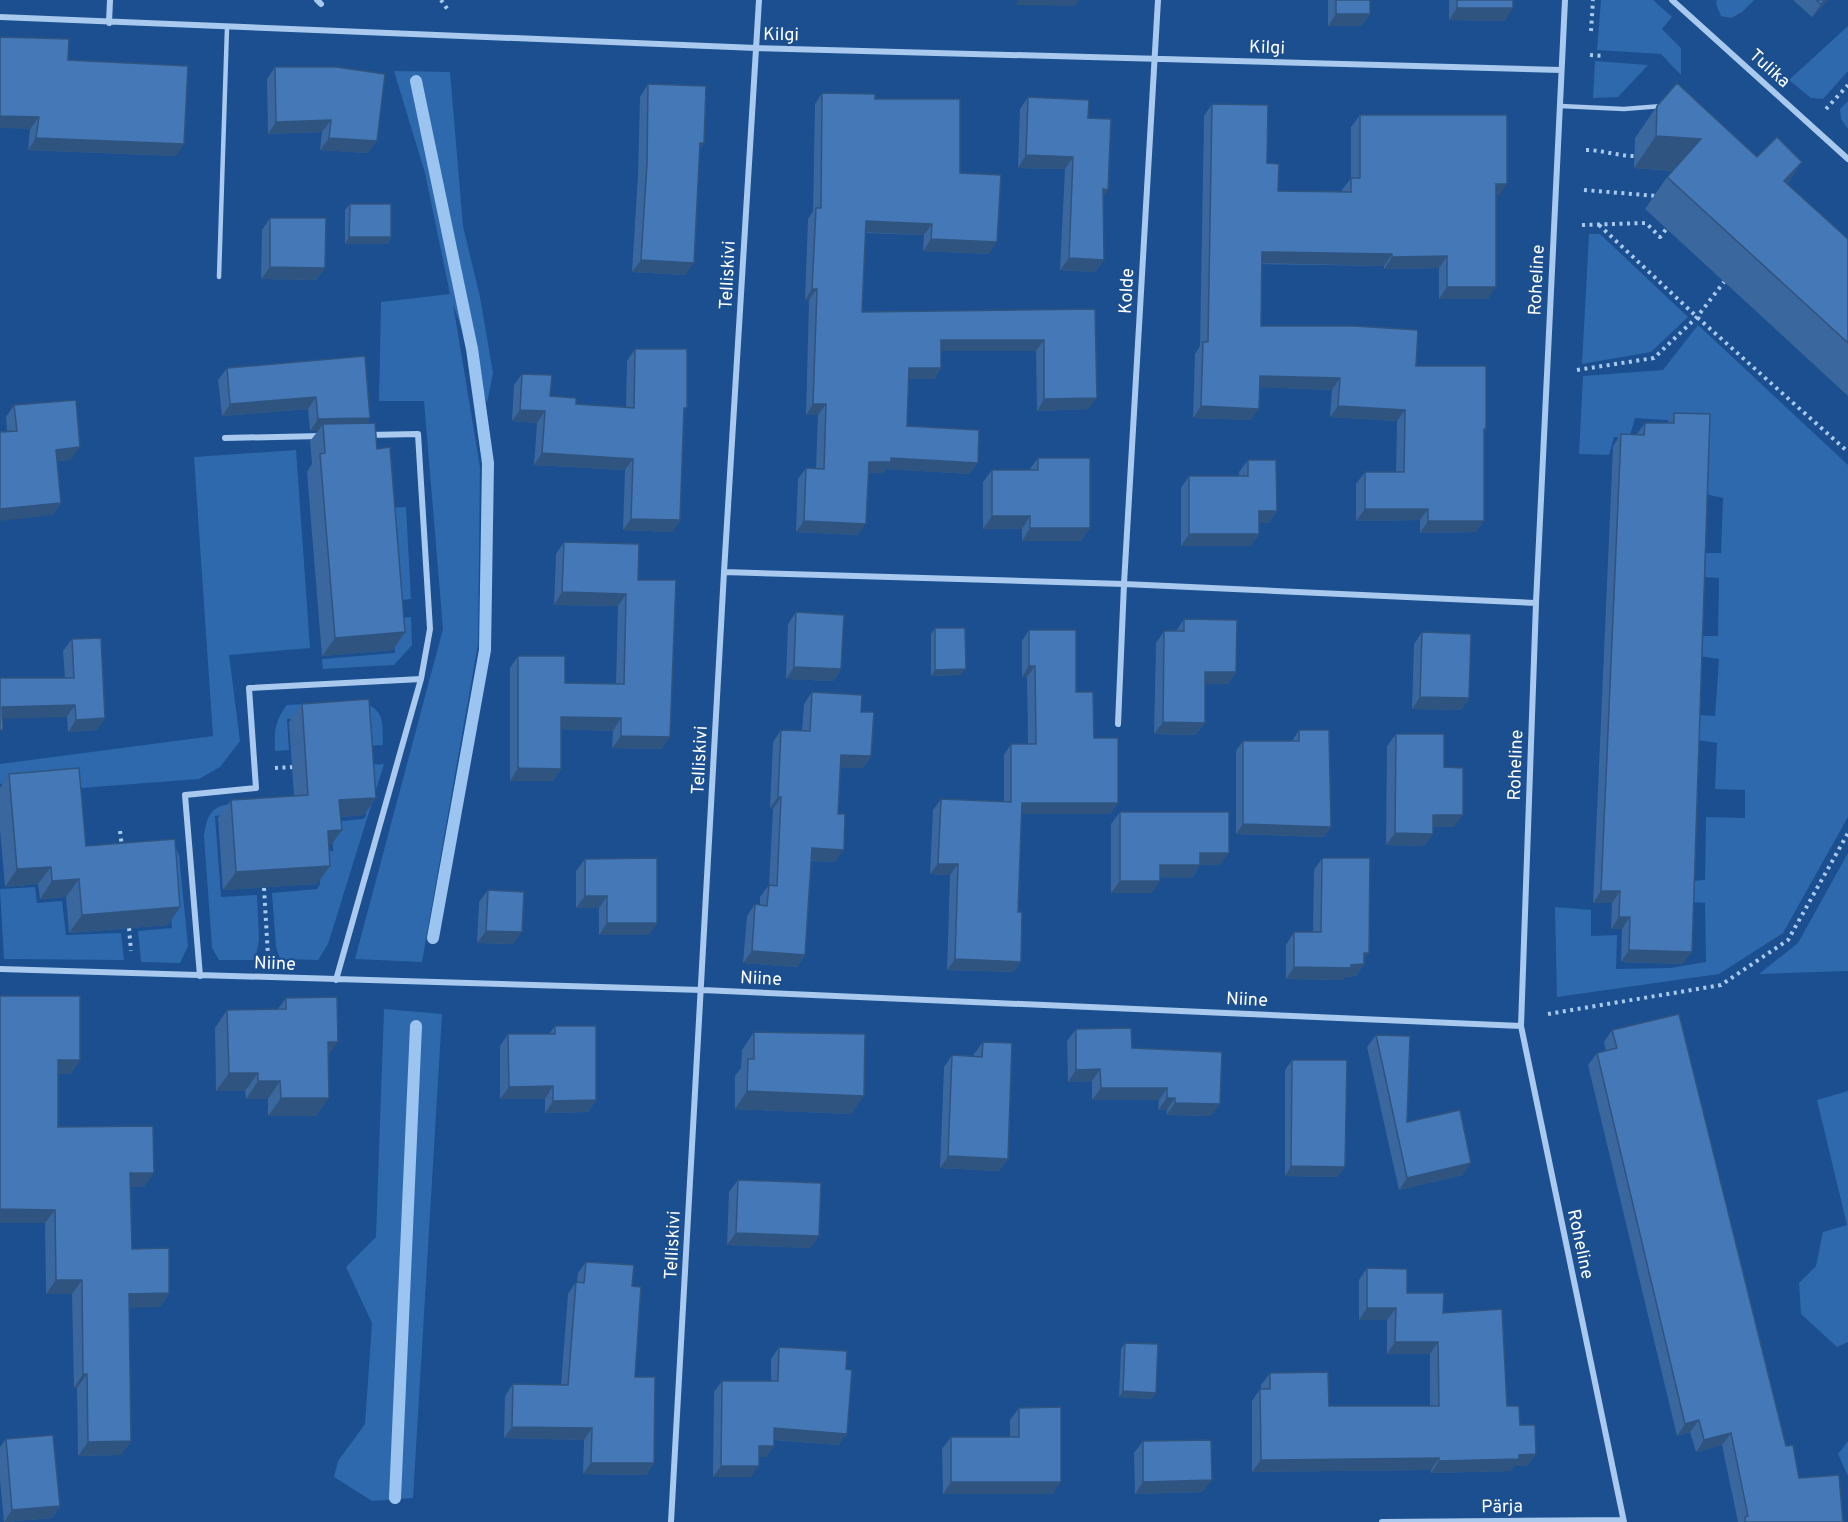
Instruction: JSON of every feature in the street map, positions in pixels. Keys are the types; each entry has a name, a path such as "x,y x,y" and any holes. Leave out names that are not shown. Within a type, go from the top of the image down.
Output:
{"street":[{"path":"109,23 110,0"},
{"name":"Telliskivi","path":"671,1522 724,572 759,0"},
{"name":"Kolde","path":"1118,724 1158,0"},
{"name":"Roheline","path":"1565,0 1536,603 1521,1026 1623,1521"},
{"name":"Tulika","path":"1672,0 1848,159"},
{"name":"Kilgi","path":"0,17 756,48 1561,70"},
{"path":"336,980 421,679 430,629 418,434 361,435"},
{"path":"225,438 327,436"},
{"path":"724,572 1124,584 1536,603"},
{"path":"200,976 185,795 256,788 249,688 421,679"},
{"name":"Niine","path":"0,969 702,990 1521,1026"},
{"name":"Pärja","path":"1382,1522 1623,1521"}],"lane":[{"path":"219,277 227,28"},
{"path":"1560,106 1624,109 1664,106"}],"path":[{"path":"441,0 448,10"},
{"path":"1591,31 1593,0"},
{"path":"1590,55 1605,56"},
{"path":"1811,125 1848,85"},
{"path":"1586,150 1605,150 1621,156 1634,156"},
{"path":"1584,190 1656,196"},
{"path":"1582,225 1646,223 1660,237 1667,228"},
{"path":"1599,225 1697,317 1848,452"},
{"path":"1577,370 1654,358 1697,317 1724,282"},
{"path":"120,831 122,850"},
{"path":"1548,1014 1721,985 1788,940 1848,833"},
{"path":"264,888 269,978"}],"shaded area":[{"path":"1601,0 1653,0 1672,17 1662,29 1681,48 1681,75 1661,54 1597,50"},
{"path":"1717,0 1754,0 1742,12 1731,18 1721,16 1716,4"},
{"path":"1848,26 1848,71 1823,99 1811,98 1789,80"},
{"path":"1595,61 1648,65 1618,97 1593,98"},
{"path":"394,71 450,72 463,226 480,297 493,373 487,403 453,304 480,467 478,644 422,962 355,959 443,629 424,401 379,401 381,302 450,294 425,173"},
{"path":"1848,101 1848,129 1841,119 1840,109"},
{"path":"1589,234 1600,234 1688,317 1651,352 1582,364"},
{"path":"1698,325 1848,465 1848,817 1783,933 1719,974 1557,997 1555,907 1591,910 1591,936 1617,935 1616,969 1670,968 1706,962 1705,903 1692,902 1692,881 1705,880 1706,817 1745,818 1745,790 1715,789 1717,743 1698,740 1698,715 1715,716 1719,659 1699,656 1701,636 1718,636 1719,578 1703,577 1702,553 1721,553 1723,498 1705,494 1709,423 1635,418 1629,439 1614,437 1609,455 1579,454 1583,376 1663,370"},
{"path":"296,450 310,648 229,655 240,741 220,767 199,779 81,788 83,817 72,819 69,779 0,784 0,764 213,736 194,457"},
{"path":"406,507 411,599 393,601 386,508"},
{"path":"411,617 412,645 394,665 323,669 322,659 395,653 393,618"},
{"path":"361,701 379,713 383,729 383,745 363,746 360,713 287,719 289,750 275,751 276,726 287,705"},
{"path":"384,764 328,944 318,960 280,959 276,947 272,893 317,889 320,884 319,852 333,851 332,822 363,819 366,816 365,765"},
{"path":"247,802 249,812 215,816 221,897 257,895 259,940 255,960 219,960 212,948 204,836 208,818 216,808"},
{"path":"175,846 179,855 188,946 180,963 141,962 138,931 172,928 165,852"},
{"path":"1848,853 1848,971 1759,974 1798,943"},
{"path":"35,887 37,903 62,901 66,935 121,933 124,960 4,959 0,889"},
{"path":"384,1009 442,1014 413,1498 372,1501 334,1477 338,1461 365,1424 372,1323 346,1267 376,1237"},
{"path":"1848,1091 1848,1342 1837,1347 1801,1314 1799,1283 1816,1266 1823,1232 1847,1225 1817,1100"},
{"path":"1848,1441 1848,1476 1838,1454"}],"building":[{"path":"1336,0 1370,0 1370,14 1336,14"},
{"path":"1457,0 1513,0 1513,8 1457,8"},
{"path":"0,37 69,39 68,60 188,66 184,144 36,138 39,117 0,116"},
{"path":"275,67 336,67 385,74 377,141 329,138 331,120 276,122"},
{"path":"1677,83 1757,157 1777,137 1802,162 1784,181 1848,239 1848,343 1667,177 1701,139 1656,136 1657,106"},
{"path":"648,84 706,86 704,143 700,143 694,263 641,260 647,163"},
{"path":"822,93 875,94 875,99 960,99 960,173 1001,175 997,242 931,239 932,224 866,221 862,312 1095,309 1097,398 1044,399 1044,340 941,340 941,368 909,368 907,426 979,430 978,463 891,458 891,462 869,462 866,524 804,521 806,468 824,469 826,404 813,404 817,289 812,289 816,208 821,208"},
{"path":"1028,97 1089,100 1088,118 1111,119 1108,190 1103,189 1104,260 1069,258 1073,157 1026,155"},
{"path":"1212,104 1268,105 1267,163 1279,164 1278,191 1351,192 1351,178 1360,178 1360,115 1507,115 1507,184 1496,184 1496,287 1447,287 1447,256 1392,257 1392,254 1262,252 1261,326 1355,326 1418,330 1416,366 1486,366 1484,521 1428,521 1428,509 1365,509 1365,472 1404,472 1405,410 1338,406 1340,378 1260,376 1259,409 1201,406 1203,342 1208,342"},
{"path":"350,204 391,204 391,237 349,237"},
{"path":"270,218 326,218 325,268 270,267"},
{"path":"635,349 687,349 687,408 684,408 680,520 631,519 633,459 542,453 545,411 520,410 522,374 552,375 550,396 576,398 576,404 634,408"},
{"path":"365,356 370,418 318,419 316,397 230,404 227,368"},
{"path":"76,400 80,447 56,450 61,503 0,509 0,432 17,431 14,405"},
{"path":"1674,413 1710,414 1692,952 1629,950 1630,917 1619,917 1620,891 1601,891 1621,434 1644,435 1645,423 1674,423"},
{"path":"375,423 377,449 390,447 405,632 335,638 320,454 325,453 323,424"},
{"path":"1038,458 1090,458 1090,528 1030,528 1030,516 992,516 992,470 1038,470"},
{"path":"1248,460 1276,460 1277,511 1259,511 1259,534 1189,534 1189,476 1248,476"},
{"path":"564,542 639,544 638,580 676,580 670,737 621,736 621,718 561,717 561,769 518,768 518,656 565,656 565,683 624,684 626,594 562,592"},
{"path":"796,612 844,615 841,669 794,667"},
{"path":"1184,619 1237,620 1236,672 1205,672 1205,723 1163,722 1164,631 1184,631"},
{"path":"935,628 965,628 966,669 935,670"},
{"path":"1029,630 1076,630 1076,692 1093,692 1094,738 1118,738 1118,803 1022,803 1018,912 1022,912 1021,962 955,959 958,864 938,864 941,799 1011,802 1011,744 1036,744 1035,666 1029,666"},
{"path":"1422,632 1471,634 1469,698 1420,697"},
{"path":"101,638 105,718 76,720 75,705 2,707 3,730 0,730 0,678 74,678 72,639"},
{"path":"812,692 862,695 861,712 874,712 871,756 841,755 838,814 845,814 844,850 812,848 805,955 752,951 755,904 767,906 769,885 777,886 781,730 810,731"},
{"path":"369,699 376,798 339,800 342,830 328,831 330,866 236,872 231,800 308,795 302,704"},
{"path":"1299,730 1329,730 1331,827 1243,824 1243,741 1299,741"},
{"path":"1396,734 1444,734 1444,767 1463,768 1463,815 1433,815 1433,834 1395,833"},
{"path":"79,768 86,846 175,839 180,907 82,915 79,879 52,881 51,867 17,869 9,774"},
{"path":"1120,812 1229,812 1229,853 1200,853 1200,865 1160,865 1160,881 1120,881"},
{"path":"657,858 657,923 607,923 607,896 585,896 585,859"},
{"path":"1322,858 1370,858 1369,953 1364,953 1364,964 1351,965 1351,968 1294,967 1294,932 1321,932"},
{"path":"488,890 524,892 522,932 486,931"},
{"path":"0,996 80,996 80,1060 58,1060 58,1127 153,1126 154,1173 130,1173 132,1249 169,1248 169,1293 129,1294 131,1441 88,1442 87,1374 83,1374 82,1280 56,1280 55,1210 0,1209"},
{"path":"337,997 338,1042 328,1042 329,1098 281,1098 280,1081 258,1081 258,1073 229,1073 227,1010 286,1009 286,998"},
{"path":"1679,1014 1786,1446 1793,1445 1799,1478 1839,1475 1843,1522 1745,1522 1745,1517 1748,1516 1731,1433 1704,1440 1699,1420 1685,1424 1597,1053 1617,1048 1612,1030"},
{"path":"555,1026 596,1026 596,1100 553,1101 553,1086 509,1087 508,1034 555,1034"},
{"path":"1131,1028 1132,1048 1222,1052 1220,1104 1175,1103 1175,1098 1167,1098 1167,1088 1101,1088 1100,1069 1076,1070 1076,1029"},
{"path":"754,1032 865,1034 864,1096 747,1091 748,1059 754,1059"},
{"path":"1376,1035 1410,1036 1407,1122 1460,1110 1471,1163 1407,1178"},
{"path":"983,1042 1012,1043 1008,1159 948,1156 952,1055 982,1057"},
{"path":"1292,1060 1347,1060 1345,1167 1291,1166"},
{"path":"738,1180 821,1183 819,1236 736,1233"},
{"path":"586,1262 634,1265 632,1286 641,1287 635,1377 655,1377 654,1463 591,1463 592,1428 512,1427 513,1384 568,1385 576,1282 584,1283"},
{"path":"1367,1268 1407,1269 1407,1293 1444,1293 1443,1313 1502,1309 1507,1406 1519,1406 1520,1425 1535,1425 1536,1454 1519,1455 1519,1459 1439,1461 1439,1458 1261,1460 1260,1389 1270,1389 1270,1373 1328,1372 1329,1406 1439,1406 1438,1342 1395,1342 1396,1308 1367,1308"},
{"path":"1125,1343 1158,1344 1156,1393 1123,1391"},
{"path":"779,1347 847,1351 846,1369 852,1370 847,1434 774,1428 774,1446 759,1446 759,1466 721,1466 722,1381 778,1381"},
{"path":"1061,1407 1061,1482 951,1482 951,1437 1019,1437 1019,1408"},
{"path":"53,1435 60,1506 12,1510 6,1439"},
{"path":"1211,1440 1212,1480 1143,1482 1143,1441"}],"waterway":[{"path":"416,81 472,349 488,463 485,650 433,938"},
{"path":"395,1498 416,1026"}]}
